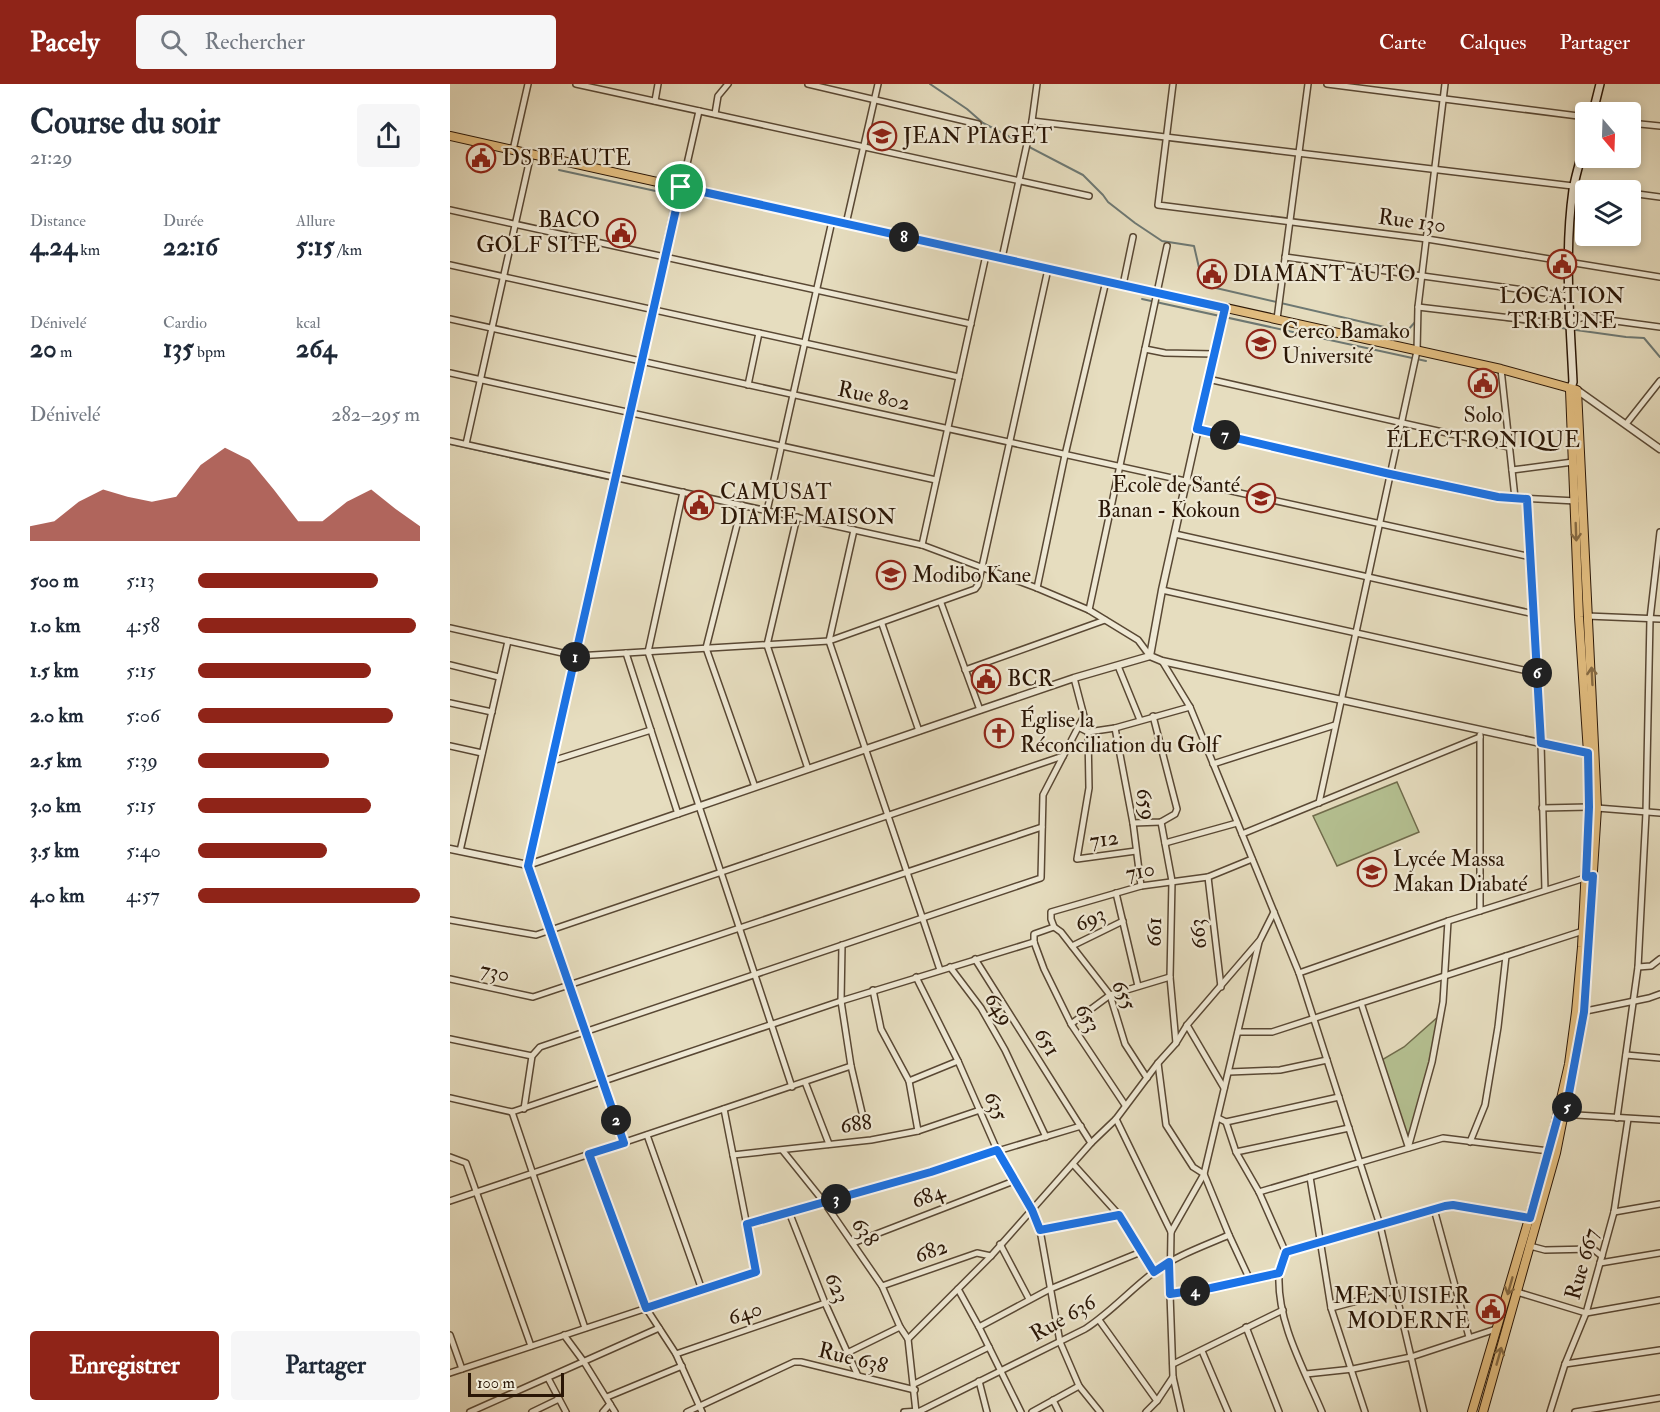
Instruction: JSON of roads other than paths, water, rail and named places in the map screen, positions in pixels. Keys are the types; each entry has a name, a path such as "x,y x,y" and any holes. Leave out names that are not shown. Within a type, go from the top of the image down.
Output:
{"main road":[{"path":"1596,102 1600,84"},
{"path":"450,136 1501,369 1573,388"},
{"path":"1483,1412 1530,1246 1562,1114 1580,1012 1593,808 1589,616 1579,500 1568,296 1568,261 1574,187 1579,168"},
{"path":"1573,388 1573,462 1579,500 1579,617 1592,754"},
{"path":"1580,1012 1583,931 1589,877"},
{"path":"1472,1412 1562,1114"}],"street":[{"path":"513,150 528,84"},
{"path":"576,84 1089,196"},
{"path":"655,101 658,84"},
{"path":"715,114 718,96 728,84"},
{"path":"808,84 978,124"},
{"path":"846,224 878,84"},
{"path":"1002,258 1032,121 1037,84"},
{"path":"1166,137 1173,84"},
{"path":"1277,320 1308,84"},
{"path":"1327,84 1575,116"},
{"path":"1319,803 1417,351 1422,275 1445,84"},
{"path":"624,1143 528,866 699,111"},
{"path":"1032,121 1574,187"},
{"path":"1641,124 1660,126"},
{"name":"Rue 130","path":"1166,137 1158,205 1427,239 1660,277"},
{"path":"466,444 531,154"},
{"path":"1641,195 1660,197"},
{"path":"450,210 970,324"},
{"path":"767,511 832,221"},
{"path":"1123,285 1133,237"},
{"path":"1089,610 1167,246"},
{"path":"922,545 986,255"},
{"path":"1285,257 1568,296"},
{"path":"450,265 959,377"},
{"path":"450,629 576,656 829,641 975,590 978,585 1048,269"},
{"path":"1037,588 1065,455 1106,282"},
{"path":"1419,307 1570,325 1586,317 1660,327"},
{"path":"1150,656 1185,482 1225,308"},
{"name":"Rue 802","path":"450,319 1531,557"},
{"path":"748,385 759,333"},
{"path":"1145,349 1165,353 1214,354"},
{"path":"1501,369 1515,498"},
{"path":"450,373 936,480"},
{"path":"1208,379 1509,447"},
{"path":"1626,424 1660,381"},
{"path":"1573,388 1660,449"},
{"path":"1197,429 1498,497 1579,500"},
{"path":"450,441 922,545 1089,610 1138,640 1150,656 1162,661 1341,699 1480,733 1592,754"},
{"path":"1512,470 1573,462"},
{"path":"683,492 648,652 792,1087"},
{"path":"1527,499 1541,743 1545,890"},
{"path":"742,505 706,648 755,787"},
{"path":"797,517 767,645 808,769"},
{"path":"854,530 829,641 940,970"},
{"path":"1617,1118 1638,967 1646,813 1650,619 1660,532"},
{"path":"1175,534 1534,614"},
{"path":"1162,590 1537,674"},
{"path":"940,603 980,710"},
{"path":"1579,617 1660,619"},
{"path":"965,669 1105,621"},
{"path":"882,624 919,731"},
{"path":"460,851 508,641"},
{"path":"626,653 678,814"},
{"path":"450,849 528,866 1074,678 1150,656"},
{"path":"1162,661 1190,707 1299,973 1380,1225 1424,1412"},
{"path":"450,664 499,677"},
{"path":"1118,666 1140,720"},
{"path":"524,1108 532,1056 540,1047 1041,878 1043,795 1084,716 1074,678"},
{"path":"450,704 492,712"},
{"path":"1078,728 1088,732 1115,728 1190,707"},
{"path":"1133,824 1161,822 1175,814 1177,809 1154,716"},
{"path":"1213,764 1335,725"},
{"name":"659","path":"1115,728 1133,824 1141,886"},
{"path":"552,761 651,730"},
{"name":"712","path":"1088,732 1089,788 1077,860 1136,851"},
{"path":"1242,834 1480,733"},
{"path":"1480,733 1480,911"},
{"path":"450,746 482,753"},
{"path":"450,920 536,935 1063,756"},
{"path":"1542,808 1593,808 1660,813"},
{"name":"661","path":"1161,822 1172,881 1170,977 1176,1043"},
{"path":"1165,843 1238,824"},
{"path":"569,984 1042,827"},
{"name":"710","path":"1054,927 1051,912 1141,886 1208,877 1252,859"},
{"name":"663","path":"1208,877 1221,987"},
{"path":"1299,973 1448,921 1589,877"},
{"path":"1116,892 1138,986"},
{"path":"1181,1412 1173,1377 1169,1262 1171,1232 1204,1174 1260,940 1274,912"},
{"name":"693","path":"1072,946 1123,921"},
{"path":"1408,1148 1432,1062 1443,1002 1448,921"},
{"path":"450,1098 512,1112 841,1000 1034,942 1034,934 1054,927"},
{"name":"655","path":"1054,927 1061,932 1110,995 1125,1044 1147,1078"},
{"path":"1238,1032 1272,1032 1583,931"},
{"path":"919,1411 908,1339 991,1256 1116,1119 1176,1043 1187,1025 1260,940"},
{"name":"653","path":"1034,942 1044,969 1071,1024 1125,1105"},
{"path":"842,945 841,1000 851,1066 864,1117"},
{"path":"1470,1142 1485,1105 1498,1027 1506,956"},
{"name":"651","path":"975,959 1092,1143"},
{"path":"1638,967 1651,966 1660,959"},
{"name":"649","path":"950,967 981,1008 996,1034 1046,1137"},
{"name":"635","path":"916,977 958,1061 997,1150 1032,1210 1040,1230 1060,1342 1079,1386 1101,1412"},
{"path":"1071,1024 1110,995 1170,977"},
{"name":"730","path":"450,979 533,996 569,984"},
{"path":"873,990 881,1029 909,1081 918,1131"},
{"path":"1580,1012 1660,994"},
{"path":"1361,1003 1408,1148"},
{"path":"1187,1025 1224,1088"},
{"path":"450,1039 532,1056"},
{"path":"1626,1055 1660,1058"},
{"path":"1229,1072 1280,1070 1327,1060"},
{"path":"909,1081 958,1061"},
{"path":"1158,1063 1166,1125 1193,1167 1204,1174 1250,1280"},
{"path":"450,1201 851,1066"},
{"path":"805,1082 829,1144"},
{"path":"1218,1118 1226,1122 1339,1097"},
{"path":"450,1373 756,1272 724,1109"},
{"name":"688","path":"734,1155 871,1140 918,1131 980,1110"},
{"path":"512,1112 585,1328"},
{"path":"1562,1114 1660,1120"},
{"path":"1116,1119 1171,1232"},
{"name":"Rue 667","path":"1550,1412 1565,1364 1586,1313 1614,1212 1628,1119"},
{"path":"1226,1122 1236,1152 1259,1192 1286,1252 1279,1273 1283,1310 1290,1338 1322,1412"},
{"path":"747,1224 931,1172 1081,1126"},
{"path":"1236,1152 1349,1128"},
{"path":"647,1135 702,1290"},
{"path":"1259,1192 1443,1138 1549,1151"},
{"name":"638","path":"783,1151 824,1202 882,1286 900,1327 908,1339"},
{"path":"589,1154 646,1308 676,1354 701,1409"},
{"path":"450,1157 466,1163 531,1346"},
{"path":"1073,1164 1119,1215 1154,1272"},
{"path":"1310,1177 1331,1308 1353,1369 1365,1412"},
{"name":"684","path":"853,1243 1014,1181"},
{"path":"1614,1212 1660,1204"},
{"path":"1286,1252 1453,1205 1530,1218"},
{"path":"1434,1209 1468,1337"},
{"name":"623","path":"789,1212 825,1303 858,1376"},
{"path":"1040,1230 1119,1215"},
{"name":"Rue 636","path":"904,1412 919,1411 1060,1342 1099,1320 1154,1272 1169,1262 1229,1235"},
{"path":"1000,1244 1029,1299"},
{"path":"1530,1246 1545,1250 1593,1249 1602,1256"},
{"name":"682","path":"882,1286 977,1252 991,1256"},
{"path":"979,1327 1050,1289 1141,1252"},
{"path":"1600,1263 1660,1253"},
{"path":"1170,1294 1279,1273"},
{"path":"958,1289 1022,1412"},
{"path":"1331,1308 1395,1292"},
{"path":"1517,1292 1586,1313 1660,1300"},
{"name":"640","path":"676,1354 825,1303"},
{"path":"1173,1364 1283,1310"},
{"path":"1099,1320 1157,1401"},
{"path":"847,1353 900,1327"},
{"path":"1246,1327 1279,1412"},
{"path":"470,1412 659,1328"},
{"path":"1306,1374 1353,1369 1411,1357 1498,1328"},
{"path":"450,1335 462,1369"},
{"path":"564,1335 615,1412"},
{"path":"914,1387 989,1347"},
{"path":"1565,1364 1660,1350"},
{"path":"1202,1351 1228,1412"},
{"name":"Rue 638","path":"687,1412 701,1409 795,1362 914,1387"},
{"path":"607,1397 682,1366"},
{"path":"1146,1412 1157,1401 1173,1377"},
{"path":"548,1378 566,1412"},
{"path":"979,1381 987,1412"},
{"path":"1032,1412 1079,1386"},
{"path":"1575,1412 1660,1398"},
{"path":"532,1412 559,1399"},
{"path":"1053,1400 1059,1412"},
{"path":"603,1412 610,1404"}],"waterway":[{"path":"930,84 983,123 1083,175 1108,202 1162,241 1194,246 1203,285 1406,332 1417,320"},
{"path":"559,170 674,195 644,335"},
{"path":"1142,299 1426,361"},
{"path":"1498,319 1644,338 1660,357"},
{"path":"450,444 612,480"}],"place":[{"name":"JEAN PIAGET","path":"882,136"},
{"name":"DS BEAUTE","path":"481,158"},
{"name":"BACO GOLF SITE","path":"621,233"},
{"name":"LOCATION TRIBUNE","path":"1562,264"},
{"name":"DIAMANT AUTO","path":"1212,274"},
{"name":"Cerco Bamako Université","path":"1261,344"},
{"name":"Solo ÉLECTRONIQUE","path":"1483,383"},
{"name":"Ecole de Santé Banan - Kokoun","path":"1261,498"},
{"name":"CAMUSAT DIAME MAISON","path":"699,505"},
{"name":"Modibo Kane","path":"891,575"},
{"name":"BCR","path":"986,679"},
{"name":"Église la Réconciliation du Golf","path":"999,733"},
{"name":"Lycée Massa Makan Diabaté","path":"1372,872"},
{"name":"MENUISIER MODERNE","path":"1491,1309"}]}
